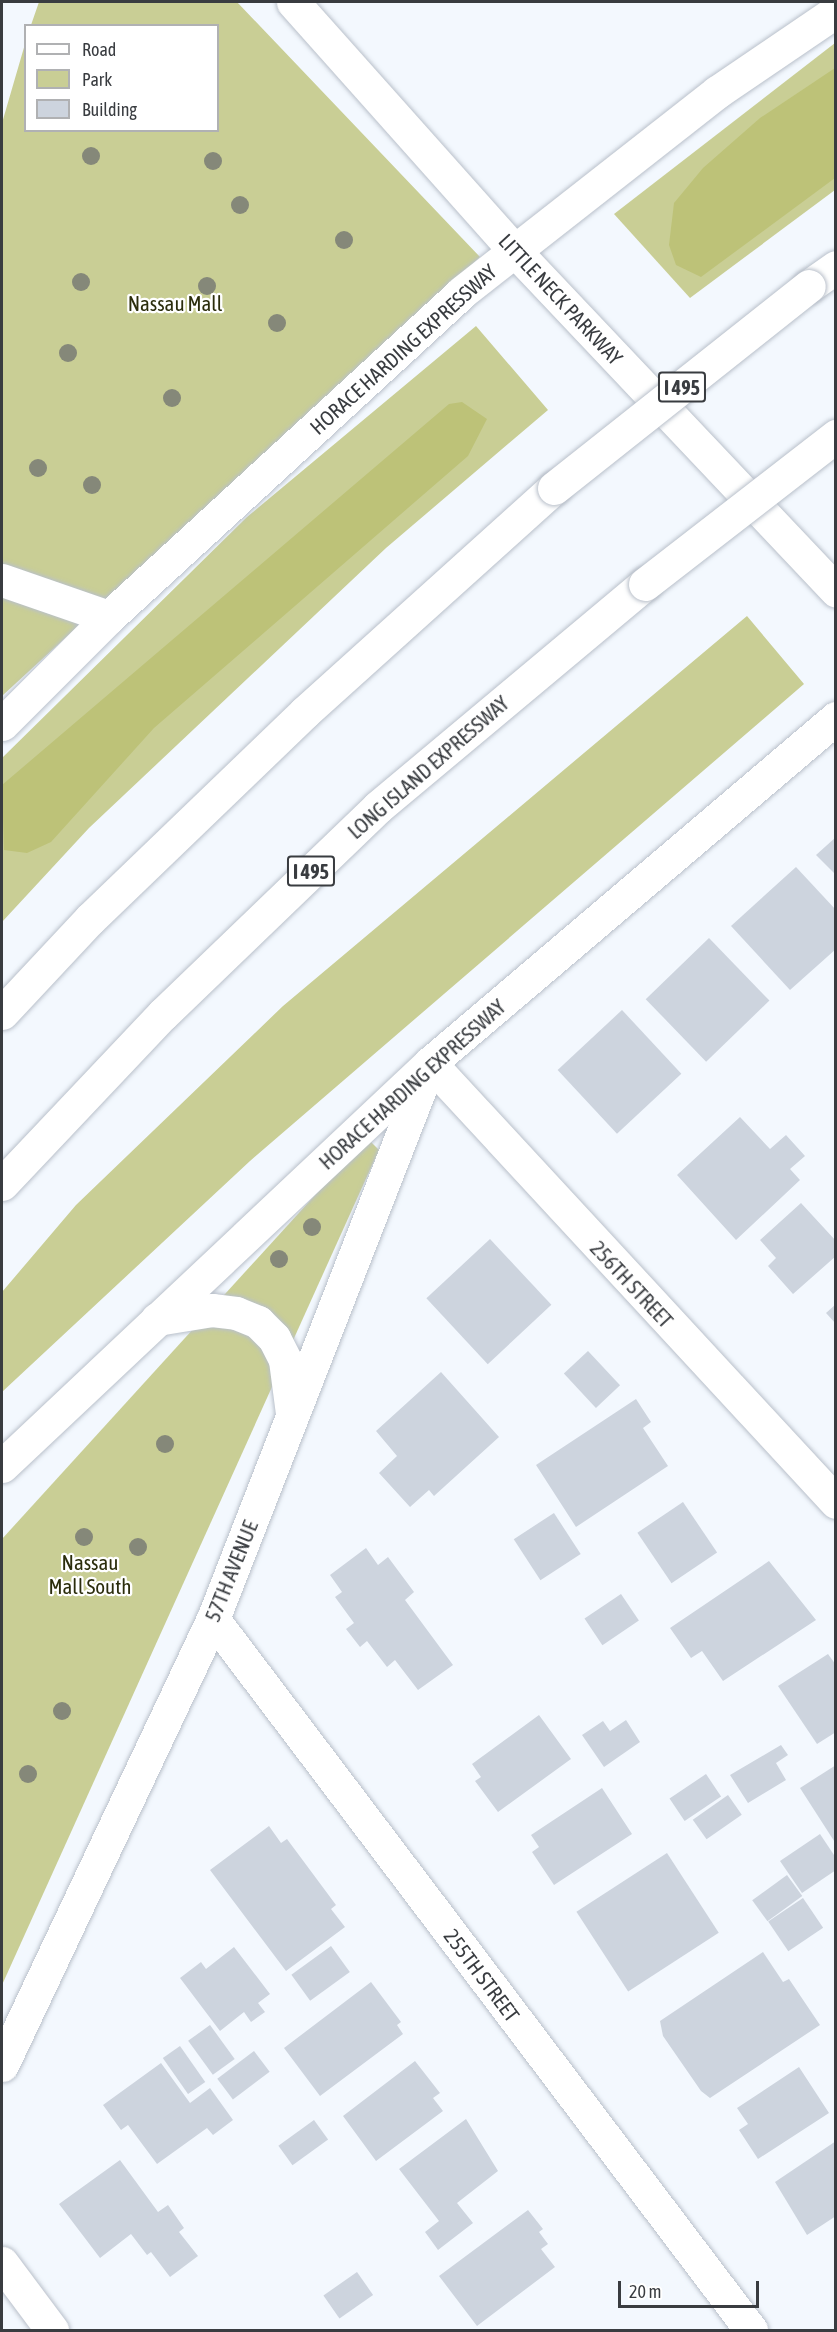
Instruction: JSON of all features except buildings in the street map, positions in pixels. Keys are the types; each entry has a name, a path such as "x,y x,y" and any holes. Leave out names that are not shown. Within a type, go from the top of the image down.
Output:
{"main road":[{"name":"LITTLE NECK PARKWAY","path":"293,2 514,250 836,591"},
{"name":"HORACE HARDING EXPRESSWAY","path":"2,724 109,617 462,292 717,92 836,11"},
{"name":"I 495","path":"2,1013 90,919 305,712 554,488 808,286 836,267"},
{"name":"LONG ISLAND EXPRESSWAY","path":"2,1184 163,1014 378,807 645,584 836,436"},
{"path":"2,580 109,617"},
{"name":"HORACE HARDING EXPRESSWAY","path":"2,1466 430,1064 836,718"},
{"name":"57TH AVENUE","path":"2,2065 213,1619 430,1064"},
{"name":"256TH STREET","path":"430,1064 836,1502"},
{"path":"157,1319 212,1310 236,1313 258,1322 274,1338 285,1360 292,1414"},
{"name":"255TH STREET","path":"213,1619 751,2331"},
{"path":"2,2263 52,2331"}],"green space":[{"name":"Nassau Mall","path":"39,2 237,2 480,257 2,696 2,123 24,47 24,132 219,132 219,24 31,24"},
{"path":"835,43 835,190 690,298 614,214"},
{"path":"835,68 835,178 701,277 676,265 669,245 674,203 703,168 760,118"},
{"path":"476,326 548,410 386,548 89,828 2,922 2,758 247,517"},
{"path":"462,402 487,419 468,456 154,728 51,842 27,853 4,850 2,785 449,404"},
{"path":"747,616 804,684 250,1161 2,1392 2,1292 76,1205 283,1006"},
{"name":"Nassau Mall South","path":"367,1138 379,1150 2,1985 2,1539"}]}
